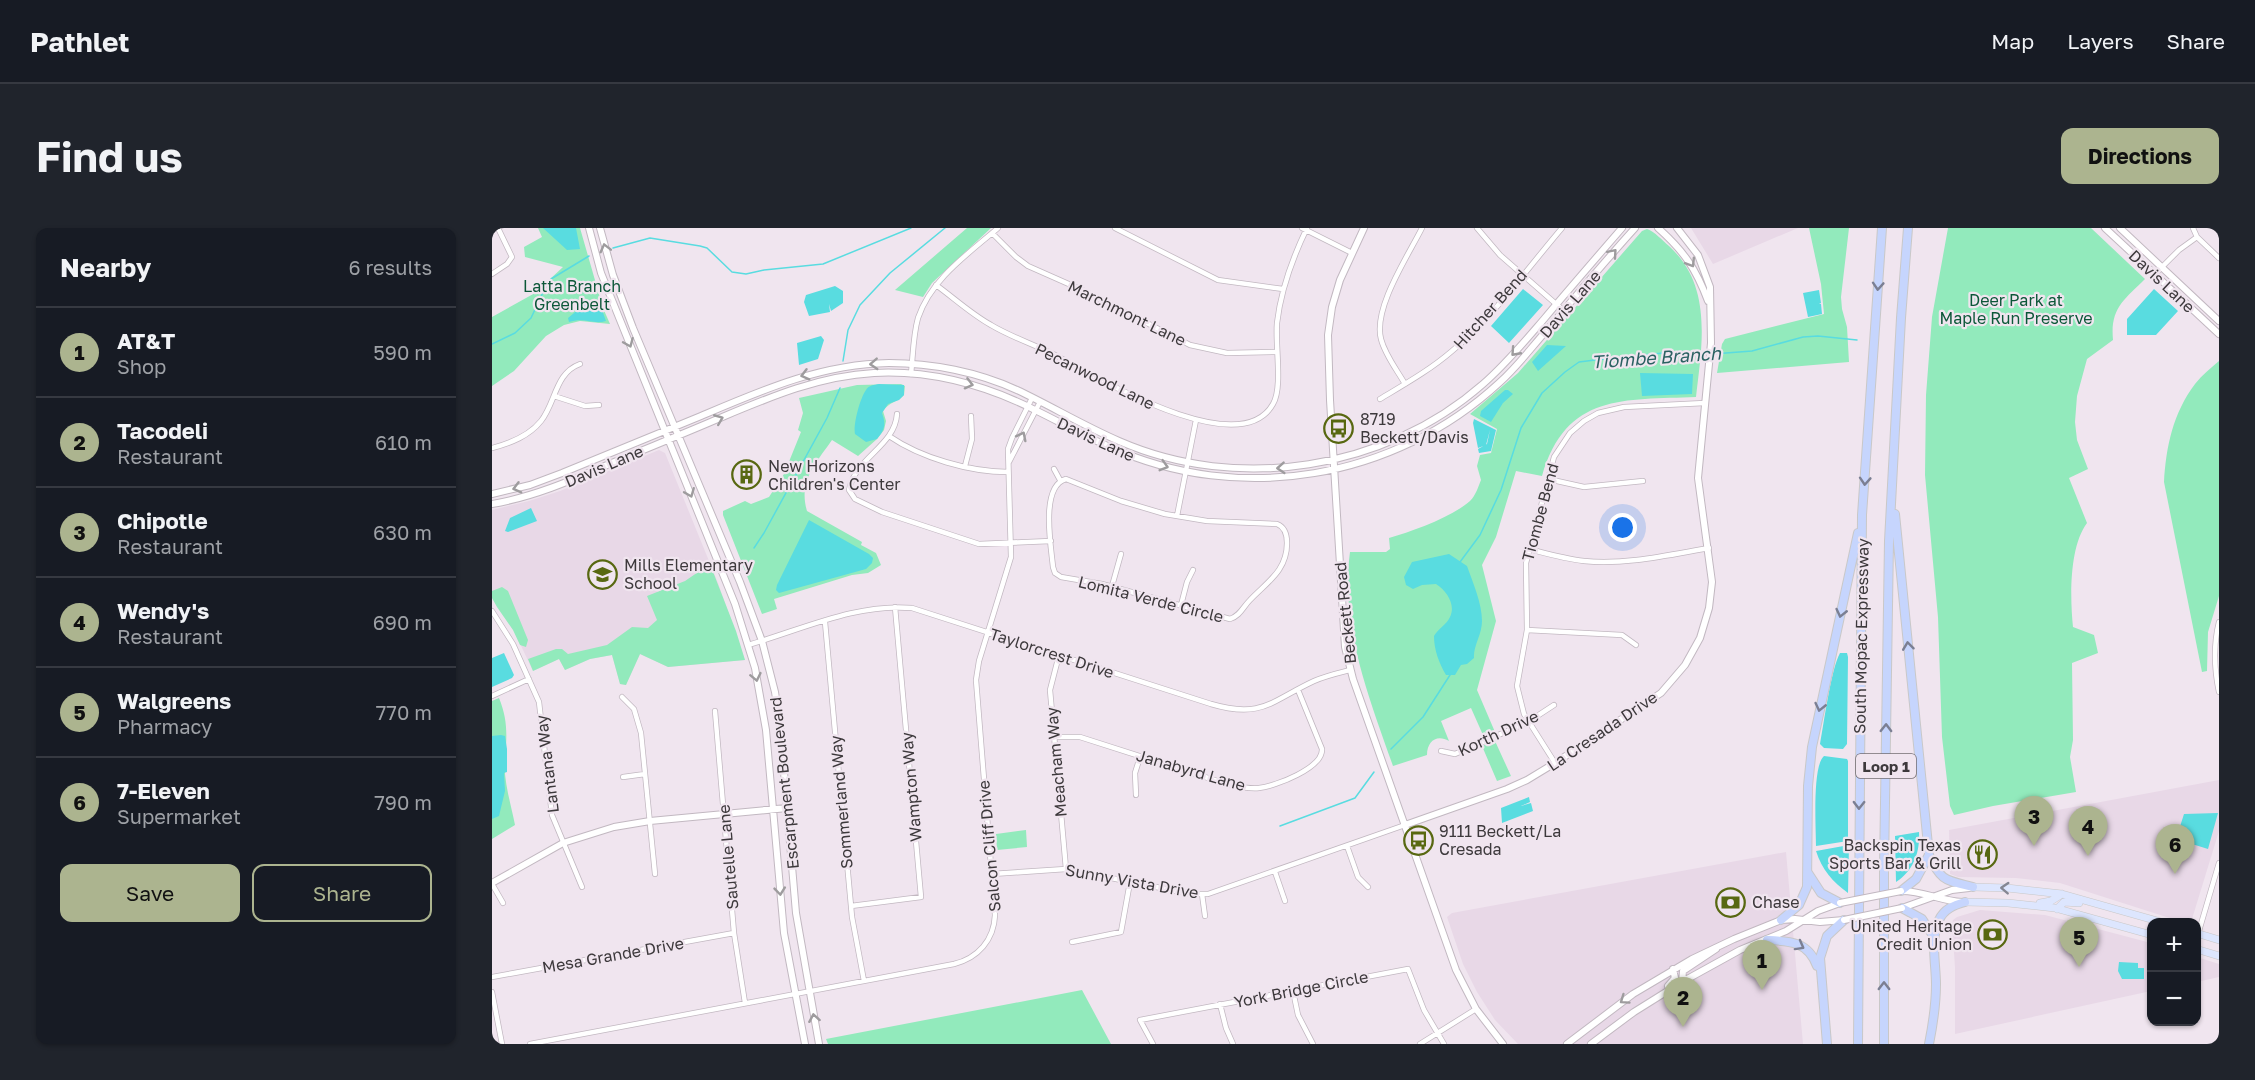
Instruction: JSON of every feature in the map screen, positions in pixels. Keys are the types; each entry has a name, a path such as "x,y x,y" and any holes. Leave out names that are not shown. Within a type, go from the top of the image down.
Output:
{"highway":[{"name":"South Mopac Expressway","path":"1858,1044 1862,515 1882,228"},
{"name":"South Mopac Expressway","path":"1884,1044 1889,541 1908,228"},
{"path":"1893,489 1900,579 1914,685 1929,855 1937,872 1943,878 1973,887"},
{"path":"1781,920 1801,902 1807,887 1806,828 1812,747 1862,515"},
{"path":"1901,891 1916,879 1929,855"},
{"path":"1808,873 1821,893 1840,903"},
{"path":"1929,1044 1934,1020 1936,985 1934,937 1942,915 1950,907 1965,902"},
{"path":"1902,908 1922,919 1934,937"},
{"path":"1827,1044 1820,958 1824,940 1833,928 1844,920"},
{"path":"1767,940 1788,940 1799,944 1812,956 1820,972"}],"main road":[{"name":"Escarpment Boulevard","path":"589,228 601,273 735,604 748,645 761,697 766,730 784,933 805,1044"},
{"name":"Escarpment Boulevard","path":"600,228 607,257 625,308 762,641 775,692 796,913 819,1044"},
{"name":"Beckett Road","path":"1364,228 1336,292 1328,334 1343,632 1350,670 1456,970 1476,1009 1503,1044"},
{"name":"Davis Lane","path":"492,494 541,481 788,380 829,369 867,364 930,366 973,375 1009,387 1126,444 1188,462 1228,468 1267,469 1334,460 1393,441 1453,407 1502,367 1622,228"},
{"name":"Davis Lane","path":"492,504 548,489 790,390 855,375 911,374 947,378 976,385 1028,406 1120,452 1186,472 1248,478 1303,475 1334,470 1402,447 1458,416 1500,382 1635,228"},
{"name":"La Cresada Drive","path":"1658,228 1692,264 1711,307"},
{"name":"La Cresada Drive","path":"1405,825 1507,789 1555,763 1652,699 1670,684 1685,665 1700,638 1709,608 1712,582 1698,478 1711,344 1710,284 1693,247 1677,228"},
{"name":"Davis Lane","path":"2105,228 2219,334"},
{"name":"Davis Lane","path":"2120,228 2219,321"},
{"path":"616,311 625,308"},
{"path":"492,883 563,843 614,827 650,821 787,808"},
{"path":"1567,1044 1623,1001 1673,969 1718,946 1781,920 1820,922 1844,920 1902,908 1952,890 1973,887 2062,894 2147,918"},
{"path":"1591,1044 1634,1011 1682,982 1740,950 1767,940 1821,909 1901,891 1918,892 1965,902 2057,909 2147,935"},
{"path":"1990,903 2008,900 2046,903 2062,894"},
{"path":"2057,909 2064,902 2073,902 2112,912 2122,911"},
{"path":"2201,937 2219,940"},
{"path":"1682,982 1683,971 1708,956 1718,946"},
{"path":"2201,951 2219,956"},
{"path":"1634,1011 1644,1001 1673,982 1676,977 1673,969"}],"street":[{"path":"492,274 507,264 512,257 498,228"},
{"path":"911,374 918,319 925,302 936,285 998,228"},
{"path":"1115,228 1218,280 1283,289"},
{"path":"1405,384 1382,343 1380,319 1384,303 1422,228"},
{"path":"1477,228 1500,255 1564,311"},
{"name":"Hitcher Bend","path":"1380,399 1432,367 1455,349 1477,327 1562,228"},
{"path":"2193,228 2197,237 2219,258"},
{"path":"1276,352 1278,316 1283,289 1305,229 1352,252"},
{"name":"Marchmont Lane","path":"992,233 1028,266 1080,289 1190,345 1227,353 1276,352"},
{"path":"2155,274 2179,250 2197,237"},
{"name":"Pecanwood Lane","path":"936,285 999,330 1046,351 1156,407 1196,420 1245,423 1256,420 1267,412 1278,390 1276,352"},
{"path":"492,448 520,438 534,428 545,416 566,372 580,363"},
{"path":"554,396 580,405 599,405"},
{"name":"Salcon Cliff Drive","path":"530,1044 954,964 976,954 988,940 995,921 976,680 988,632 1010,564 1012,544 1008,472 1010,444 1032,398"},
{"name":"Salcon Cliff Drive","path":"1009,462 1040,402"},
{"name":"Tiombe Bend","path":"1555,763 1528,722 1522,709 1517,686 1527,630 1525,571 1554,457 1562,443 1578,426 1598,413 1624,406 1705,403"},
{"path":"897,414 889,436 863,463 852,481 849,490 853,497 896,518 974,543 985,545 1051,541"},
{"path":"965,466 972,439 971,416"},
{"path":"1177,516 1196,420"},
{"path":"889,436 909,449 979,471 1008,472"},
{"path":"1054,469 1060,480"},
{"path":"1548,479 1584,487 1643,481"},
{"name":"Lomita Verde Circle","path":"1060,480 1073,480 1121,501 1177,516 1231,524 1277,524 1283,527 1287,537 1286,555 1279,571 1236,617 1227,619 1112,586 1058,576 1053,567 1050,503 1053,488 1060,480"},
{"path":"1529,549 1563,558 1612,562 1641,560 1709,548"},
{"path":"1112,586 1121,554"},
{"path":"1181,605 1193,570"},
{"name":"Taylorcrest Drive","path":"748,645 866,610 895,607 919,610 1232,710 1264,707 1320,679 1350,670"},
{"name":"Wampton Way","path":"851,906 921,897 895,607"},
{"name":"Lantana Way","path":"492,612 510,639 541,708 550,805 582,887"},
{"name":"Sommerland Way","path":"825,622 851,906 864,981"},
{"path":"2219,622 2217,654 2219,692"},
{"path":"1527,630 1622,635 1636,645"},
{"name":"Meacham Way","path":"1059,655 1050,690 1066,869"},
{"path":"492,696 529,679"},
{"name":"Janabyrd Lane","path":"1054,737 1080,737 1238,787 1260,788 1280,783 1316,762 1322,754 1298,690"},
{"path":"622,697 634,709 638,720 655,874"},
{"name":"Korth Drive","path":"1441,751 1455,754 1528,722 1554,705"},
{"name":"Sautelle Lane","path":"715,711 734,933 745,1003"},
{"path":"1136,795 1135,773 1140,757"},
{"path":"623,777 645,774"},
{"name":"Sunny Vista Drive","path":"992,874 1066,869 1202,894 1221,891 1405,825"},
{"path":"1347,846 1358,876 1368,887"},
{"path":"2201,923 2219,863"},
{"path":"1275,872 1285,901"},
{"path":"1072,942 1121,932 1130,882"},
{"path":"492,883 503,903"},
{"path":"1202,894 1205,916"},
{"name":"Mesa Grande Drive","path":"492,977 734,933"},
{"name":"York Bridge Circle","path":"1153,1044 1140,1020 1408,969 1419,1000 1444,1044"},
{"path":"1293,991 1298,1015 1313,1044"},
{"path":"492,992 502,1044"},
{"path":"1220,1004 1233,1044"},
{"path":"1420,1044 1476,1009"}],"shaded area":[{"path":"1691,228 1798,228 1713,264"},
{"name":"Mills Elementary School","path":"659,450 665,453 718,583 745,660 668,667 640,654 626,685 620,684 612,655 590,659 565,670 559,659 533,671 514,631 492,598 492,510 560,491"},
{"path":"2219,780 2219,831 2192,918 2170,918 2060,883 2016,878 1958,877 1950,874 1949,830"},
{"path":"1786,852 1803,1044 1518,1044 1495,1020 1477,992 1463,964 1447,917 1452,913"},
{"path":"1980,910 2045,915 2147,942 2147,992 1955,1034 1955,967 1952,925 1953,920"},
{"path":"2201,958 2219,964 2219,977 2201,981"}],"green space":[{"name":"Latta Branch Greenbelt","path":"538,228 580,228 603,308 610,324 580,321 564,325 546,336 514,371 492,386 492,317 535,293 563,267 525,257 524,247 542,237"},
{"path":"967,228 991,228 932,283 923,297 895,290"},
{"path":"1809,228 1849,228 1841,297 1847,327 1849,362 1717,373 1725,339 1824,314 1821,284"},
{"name":"Deer Park at Maple Run Preserve","path":"1948,228 2091,228 2145,279 2125,299 2116,312 2113,340 2087,359 2077,396 2075,422 2077,440 2088,469 2069,478 2087,523 2081,533 2074,559 2071,588 2072,615 2073,627 2094,635 2098,653 2072,663 2073,740 2070,757 2076,792 1954,815 1950,806 1942,737 1938,617 1925,475 1926,395 1932,317"},
{"path":"1647,229 1669,246 1683,262 1693,279 1701,317 1702,337 1696,397 1622,401 1601,407 1582,415 1566,429 1553,449 1542,476 1516,471 1496,537 1482,565 1496,621 1477,690 1498,739 1495,741 1511,776 1497,781 1482,746 1487,744 1471,708 1441,721 1449,741 1440,738 1434,740 1427,750 1427,755 1393,766 1366,687 1353,634 1348,580 1350,552 1386,552 1390,549 1389,538 1443,518 1470,501 1481,480 1477,466 1480,455 1491,453 1497,429 1470,414 1518,373 1642,231"},
{"path":"2219,361 2219,596 2208,632 2207,671 2202,672 2164,482 2169,443 2181,407 2198,381"},
{"path":"901,384 905,386 904,395 883,411 886,421 884,430 877,439 858,456 832,440 810,473 805,490 807,511 862,542 861,545 876,553 881,565 868,573 852,575 774,599 777,609 762,614 723,511 745,501 751,504 769,497 784,474 801,432 798,430 803,413 799,398 857,385"},
{"path":"710,564 745,660 668,667 640,654 626,685 620,684 612,655 590,659 565,670 559,659 533,671 528,659 556,649 562,649 568,654 607,645 632,627 648,628 657,620 647,596 685,581"},
{"path":"502,587 508,591 528,640 526,647 520,645 492,598 492,591"},
{"path":"499,698 506,728 505,775 515,825 492,839 492,701"},
{"path":"1026,830 1027,847 997,850 996,834"},
{"path":"1082,990 1111,1044 828,1044 826,1039"}],"water":[{"path":"543,228 576,228 580,249 567,250"},
{"path":"835,286 843,291 843,303 831,311 829,304 830,312 809,316 804,302 806,295"},
{"path":"1523,289 1543,305 1509,343 1491,326"},
{"path":"2154,289 2178,311 2156,335 2127,335 2127,319"},
{"path":"1819,290 1822,314 1808,317 1803,293"},
{"path":"586,303 601,307 606,321 569,322 568,318"},
{"path":"821,336 824,340 818,359 799,365 797,343"},
{"path":"1547,345 1566,346 1538,371 1532,362"},
{"path":"1640,373 1693,374 1692,394 1642,396"},
{"path":"879,384 904,385 904,395 899,400 888,404 882,413 884,427 882,433 877,439 866,442 855,434 855,424 861,399 867,388"},
{"path":"1505,390 1513,394 1503,403 1491,422 1480,416 1481,411"},
{"path":"1474,419 1496,430 1491,451 1479,453 1478,449 1484,446 1478,448"},
{"path":"531,508 537,521 508,532 505,531 510,518"},
{"path":"809,520 869,554 873,558 872,563 866,569 779,593 776,590 777,585"},
{"path":"1449,554 1467,566 1482,614 1481,631 1474,658 1467,664 1461,665 1455,675 1446,675 1437,656 1434,641 1434,636 1447,622 1452,612 1449,599 1444,590 1436,584 1422,585 1413,589 1406,585 1404,577 1412,562"},
{"path":"504,653 514,675 492,687 492,658"},
{"path":"1840,653 1847,653 1848,657 1847,744 1843,749 1824,748 1820,744 1831,683"},
{"path":"492,736 505,736 507,749 507,772 504,773 505,791 499,816 492,819"},
{"path":"1824,756 1848,761 1848,841 1816,846 1816,784 1820,762"},
{"path":"1529,797 1530,802 1521,806 1531,803 1533,811 1502,823 1501,808"},
{"path":"2218,813 2208,849 2176,839 2184,814"},
{"path":"1919,832 1915,860 1896,882 1895,836"},
{"path":"1849,845 1848,893 1829,875 1816,851"},
{"path":"2119,962 2138,963 2138,968 2144,968 2144,979 2122,979 2118,971"}],"waterway":[{"path":"613,248 650,238 700,246 707,248 732,272 746,274 823,264 911,228"},
{"path":"843,361 848,330 860,305 890,273 945,228"},
{"path":"492,344 515,333 531,318 551,279 589,256"},
{"name":"Tiombe Branch","path":"1713,354 1752,351 1803,337 1818,336 1857,340"},
{"name":"Tiombe Branch","path":"1460,562 1480,535 1501,490 1521,428 1542,393 1565,372 1579,362 1673,352 1708,353"},
{"path":"754,548 827,418 840,388"},
{"name":"Tiombe Branch","path":"1391,749 1423,717 1450,675"},
{"name":"Tiombe Branch","path":"1280,826 1355,798 1374,772"}],"place":[{"name":"8719 Beckett/Davis","path":"1339,428"},
{"name":"New Horizons Children's Center","path":"747,475"},
{"name":"Mills Elementary School","path":"603,574"},
{"name":"9111 Beckett/La Cresada","path":"1418,840"},
{"name":"Chipotle","path":"2034,846"},
{"name":"Backspin Texas Sports Bar & Grill","path":"1982,854"},
{"name":"Wendy's","path":"2088,856"},
{"name":"7-Eleven","path":"2175,874"},
{"name":"Chase","path":"1731,902"},
{"name":"United Heritage Credit Union","path":"1993,935"},
{"name":"Walgreens","path":"2079,967"},
{"name":"AT&T","path":"1762,990"},
{"name":"Tacodeli","path":"1683,1027"}]}
